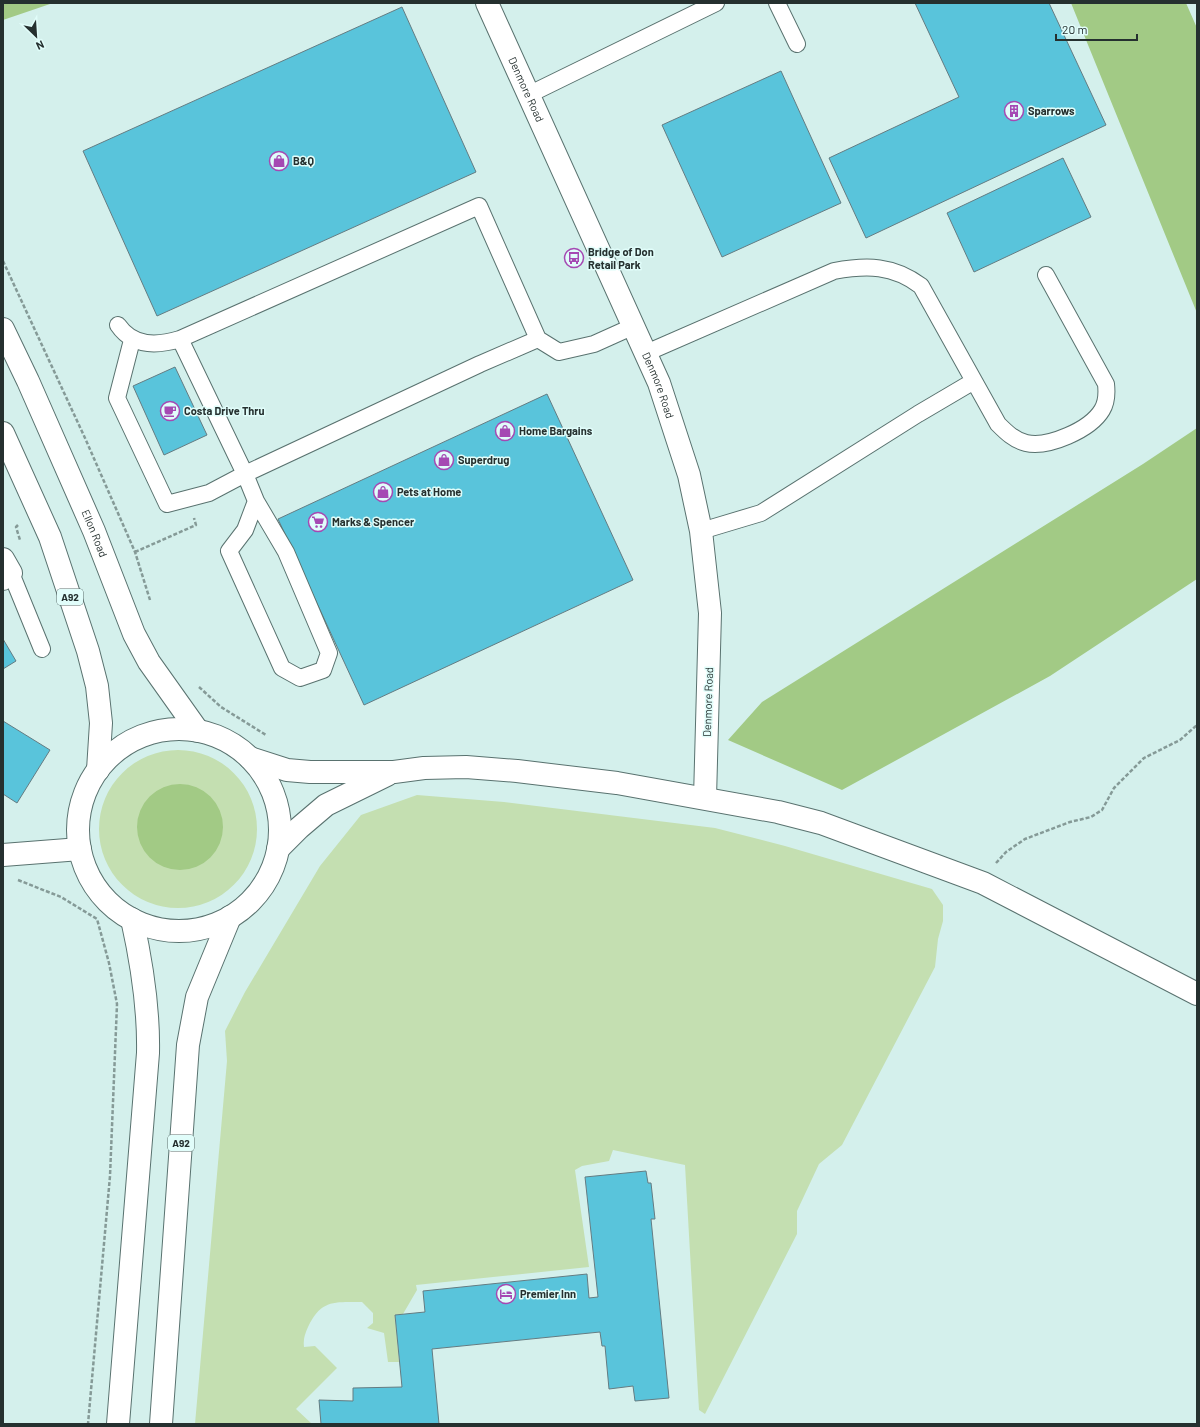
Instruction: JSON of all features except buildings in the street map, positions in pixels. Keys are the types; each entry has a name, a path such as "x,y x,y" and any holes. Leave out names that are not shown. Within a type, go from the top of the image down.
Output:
{"main road":[{"name":"Denmore Road","path":"487,3 646,353 673,420 689,475 701,531 710,613 705,798"},
{"name":"Ellon Road","path":"3,328 94,531 134,634 149,662 198,731"},
{"name":"A92","path":"3,433 50,537 88,651 97,686 100,723 98,770"},
{"name":"A92","path":"170,729 198,731 226,740 250,758 261,770 276,800 280,822 278,849 271,869 261,888 247,904 230,917 198,929 164,929 132,919 120,911 98,890 84,863 80,849 78,835 81,808 88,788 98,770 118,750 142,736 170,729"},
{"path":"250,758 287,770 310,772 394,772 424,768 466,767 510,771 617,783 778,812 821,823 983,883 1197,994"},
{"path":"278,849 299,828 326,805 394,772"},
{"path":"8,855 80,849"},
{"name":"A92","path":"161,1424 188,1045 197,997 230,917"},
{"path":"118,1424 148,1053 149,1018 143,968 132,919"}],"lane":[{"path":"528,95 716,3"},
{"path":"777,3 797,44"},
{"path":"118,325 132,340 162,344 180,339 478,206 538,338 559,352 594,344 634,326"},
{"path":"646,353 834,271 859,266 886,269 908,276 921,286 998,424 1010,436 1026,443 1045,443 1063,438 1090,424 1102,410 1108,396 1106,384 1046,275"},
{"path":"132,340 117,398 167,504 209,493 245,474 538,338"},
{"path":"180,339 245,474 256,501 286,552 329,653 323,670 300,678 282,668 229,551 244,530 256,501"},
{"path":"701,531 761,513 918,414 974,381"},
{"path":"6,570 42,649"}],"path":[{"path":"135,552 196,525 193,512 214,500 209,493"},
{"path":"983,883 994,866 1006,852 1025,839 1070,822 1091,817 1102,810 1114,788 1144,758 1180,740 1197,725"},
{"path":"8,855 7,875 61,897 97,919 110,963 117,1004 110,1176 88,1424"}],"green space":[{"path":"3,3 53,3 3,20"},
{"path":"1071,3 1186,3 1197,28 1197,313"},
{"path":"1197,428 1197,579 1050,676 842,790 728,740 762,702 1143,464"},
{"path":"186,750 201,753 215,759 234,773 244,785 254,806 257,829 254,852 244,873 234,885 222,895 201,905 186,908 170,908 155,905 134,895 122,885 112,873 102,852 100,844 99,821 102,806 112,785 122,773 134,763 155,753 163,751"},
{"path":"180,784 197,787 211,796 220,810 223,827 220,844 211,858 197,867 180,870 163,867 149,858 140,844 137,827 140,810 149,796 163,787"},
{"path":"417,795 504,802 715,828 785,846 932,889 943,905 943,921 938,939 935,967 842,1145 819,1164 797,1211 797,1234 705,1414 699,1410 685,1165 613,1150 609,1161 582,1166 575,1170 589,1267 416,1285 417,1290 403,1314 395,1315 399,1362 388,1362 384,1333 367,1328 373,1323 373,1313 362,1302 330,1304 318,1311 313,1318 305,1334 304,1347 315,1346 337,1368 296,1409 311,1423 321,1424 195,1424 227,1061 225,1031 245,992 320,866 361,815"}],"place":[{"name":"Sparrows","path":"1014,111"},
{"name":"B&Q","path":"279,161"},
{"name":"Bridge of Don Retail Park","path":"574,258"},
{"name":"Costa Drive Thru","path":"170,411"},
{"name":"Home Bargains","path":"505,431"},
{"name":"Superdrug","path":"444,460"},
{"name":"Pets at Home","path":"383,492"},
{"name":"Marks & Spencer","path":"318,522"},
{"name":"Premier Inn","path":"506,1294"}]}
